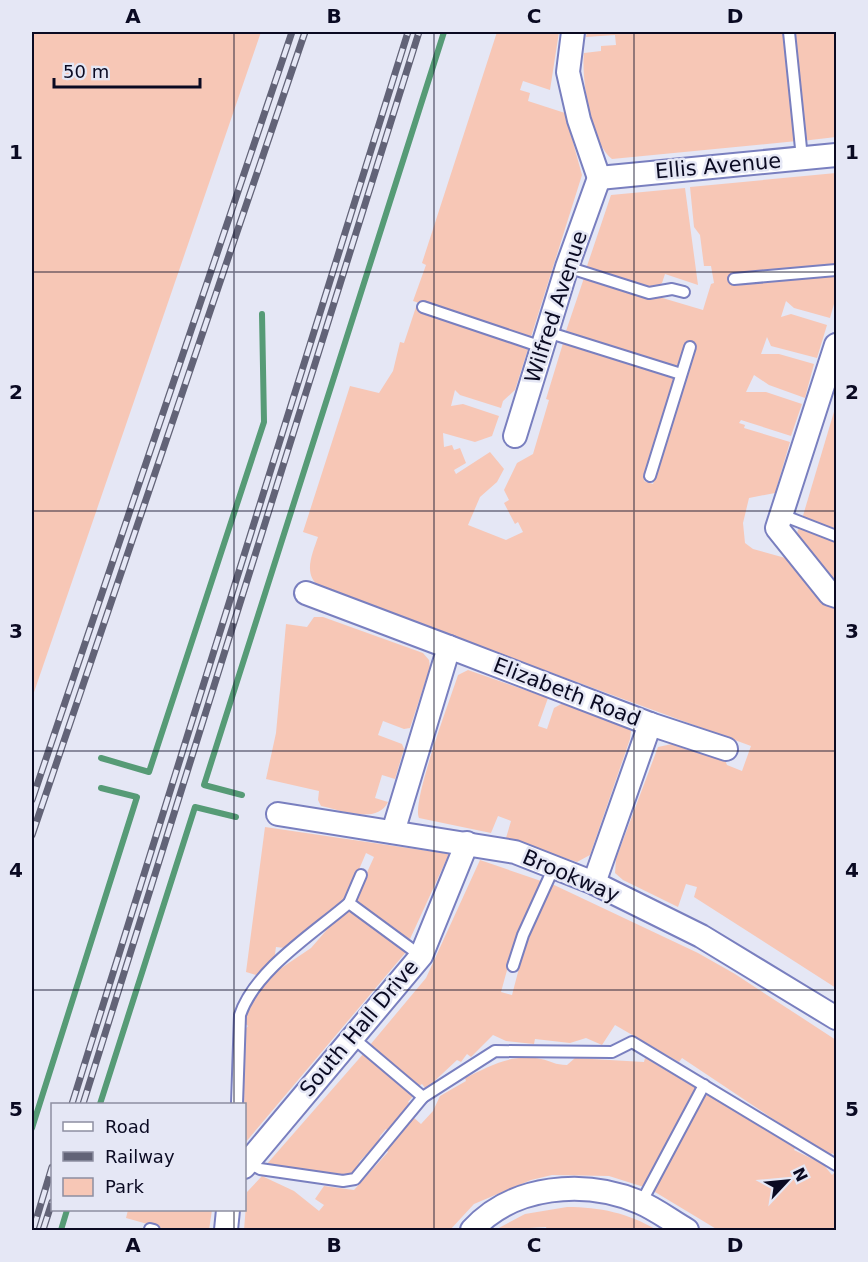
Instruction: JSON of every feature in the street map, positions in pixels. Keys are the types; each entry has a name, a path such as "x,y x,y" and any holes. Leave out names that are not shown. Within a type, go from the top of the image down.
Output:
{"street":[{"path":"573,32 568,72 579,120 599,178"},
{"name":"Ellis Avenue","path":"599,178 837,154"},
{"name":"Wilfred Avenue","path":"515,436 567,267 599,178"},
{"path":"837,345 777,528 803,563 831,594 837,596"},
{"name":"Elizabeth Road","path":"306,593 651,724 726,749"},
{"path":"393,832 449,647"},
{"name":"Elizabeth Road","path":"594,883 651,724"},
{"name":"Brookway","path":"278,814 515,852 594,883 701,936 837,1018"},
{"name":"South Hall Drive","path":"246,1162 421,956 466,843"},
{"path":"472,1230 481,1221 517,1197 562,1188 618,1194 641,1203 687,1230"},
{"path":"226,1230 228,1211"}],"lane":[{"path":"789,32 802,158"},
{"path":"567,267 649,293 672,289 684,292"},
{"path":"734,279 837,270"},
{"path":"423,307 681,374"},
{"path":"650,476 690,347"},
{"path":"782,515 837,536"},
{"path":"513,966 523,934 554,867"},
{"path":"237,1103 240,1015 244,1002 266,974 350,903 361,875"},
{"path":"350,903 421,956"},
{"path":"352,1036 423,1097"},
{"path":"246,1163 261,1169 343,1181 355,1179 423,1097 495,1051 612,1052 632,1042 837,1165"},
{"path":"641,1203 704,1085"}],"green space":[{"path":"32,32 261,32 32,698"},
{"path":"497,32 559,32 550,90 523,81 520,90 530,93 528,101 565,113 582,175 530,340 413,301 426,265 422,263"},
{"path":"587,32 786,32 797,141 612,159 598,139 593,125 583,64 584,53 601,51 601,46 616,45 615,35 586,37"},
{"path":"792,32 836,32 836,137 802,141"},
{"path":"836,173 836,266 730,275 731,281 836,274 836,297 830,318 794,308 786,301 781,317 791,314 827,325 817,358 771,346 767,337 761,354 779,354 814,364 805,398 769,385 754,375 746,392 766,392 802,404 791,436 741,420 739,423 745,425 744,428 790,442 775,493 749,498 743,523 745,543 753,549 789,559 828,605 836,608 836,988 694,897 697,887 686,884 678,907 623,880 615,873 616,859 658,747 672,744 691,751 694,749 725,760 727,765 742,771 751,746 321,588 315,583 310,571 311,558 318,537 303,532 350,386 379,393 393,371 400,342 404,343 416,307 529,346 515,390 503,401 501,408 460,395 455,390 451,406 463,404 499,416 492,436 475,442 443,433 444,447 452,445 454,450 460,448 466,463 454,470 456,474 490,452 504,469 497,482 480,497 468,525 506,540 523,532 518,522 515,524 504,503 509,500 504,490 517,463 533,454 549,400 546,399 564,340 676,376 644,481 653,484 693,344 687,342 679,371 565,334 585,275 703,310 711,284 714,283 711,266 704,266 700,235 694,227 690,187"},
{"path":"685,188 698,285 665,274 662,283 651,290 586,269 611,195"},
{"path":"836,405 836,531 802,519"},
{"path":"799,527 836,540 836,588 796,536"},
{"path":"314,617 323,617 423,653 429,660 430,667 410,728 404,729 383,721 378,735 402,744 404,749 395,779 382,775 375,798 388,802 376,813 348,813 321,806 318,800 319,791 266,779 276,733 286,624 307,627"},
{"path":"468,670 548,698 538,726 547,729 554,708 563,703 621,724 631,731 590,855 577,862 506,838 511,821 498,816 491,833 419,818 421,792 440,726 458,675"},
{"path":"265,827 449,854 410,939 386,926 354,901 374,857 366,853 344,905 300,939 295,938 293,949 276,947 274,961 256,975 246,972"},
{"path":"480,860 544,882 512,952 501,992 512,995 529,930 552,884 698,953 735,974 836,1040 836,1156 832,1153 830,1157 682,1058 679,1062 615,1025 602,1045 586,1038 570,1043 535,1039 534,1044 506,1041 493,1035 471,1057 467,1054 461,1062 457,1060 426,1089 422,1084 418,1087 370,1045 426,978"},
{"path":"351,909 406,952 246,1142 243,1032 248,1026 244,1023 245,1010 274,973 311,948 331,925"},
{"path":"364,1053 414,1095 408,1102 411,1104 388,1131 386,1129 379,1141 359,1162 361,1165 348,1177 266,1165"},
{"path":"575,1058 644,1062 645,1058 698,1089 647,1188 609,1176 552,1175 531,1180 474,1204 450,1230 244,1230 247,1192 262,1176 294,1191 319,1211 324,1205 315,1199 324,1186 354,1190 388,1152 386,1150 413,1117 421,1124 433,1111 440,1096 466,1081 465,1078 511,1059 541,1059 567,1065"},
{"path":"703,1092 795,1148 794,1150 823,1164 832,1175 836,1171 836,1230 718,1230 650,1189"},
{"path":"567,1207 614,1212 657,1230 547,1230 546,1227 495,1230 525,1214"},
{"path":"128,1211 212,1211 209,1230 169,1230 126,1218"}],"waterway":[{"path":"242,795 204,785 444,32"},
{"path":"101,758 149,772 264,422 262,314"},
{"path":"32,1128 137,797 101,788"},
{"path":"100,1103 195,807 236,817"},
{"path":"61,1230 67,1211"}],"railway":[{"path":"32,800 292,32"},
{"path":"32,835 305,32"},
{"path":"72,1103 408,32"},
{"path":"83,1103 419,32"},
{"path":"33,1230 51,1170"},
{"path":"43,1230 51,1205"}]}
